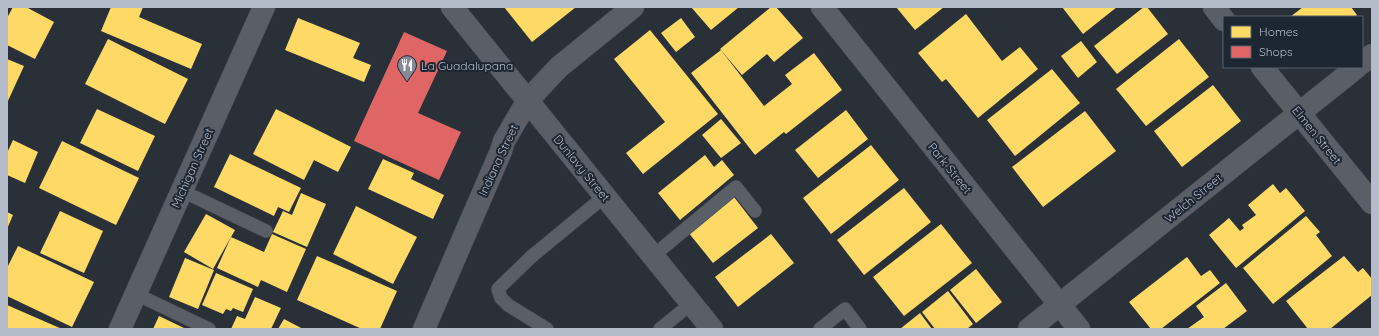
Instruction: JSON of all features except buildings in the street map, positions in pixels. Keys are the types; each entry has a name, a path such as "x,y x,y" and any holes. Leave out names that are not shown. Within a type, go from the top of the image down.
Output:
{"street":[{"name":"Michigan Street","path":"120,329 264,7"},
{"name":"Dunlavy Street","path":"452,7 712,329"},
{"name":"Indiana Street","path":"424,329 504,141 528,100 559,67 633,7"},
{"name":"Park Street","path":"822,7 1079,329"},
{"path":"1214,7 1223,19"},
{"path":"1363,62 1372,55"},
{"name":"Elmen Street","path":"1263,68 1372,204"},
{"name":"Welch Street","path":"1029,329 1356,68"}],"lane":[{"path":"654,256 736,187 755,211"},
{"path":"182,191 266,231"},
{"path":"547,329 508,305 501,298 498,288 531,257 605,196"},
{"path":"136,294 209,329"},
{"path":"660,329 692,303"},
{"path":"820,329 845,309 860,329"}],"place":[{"name":"La Guadalupana","path":"407,82"}]}
